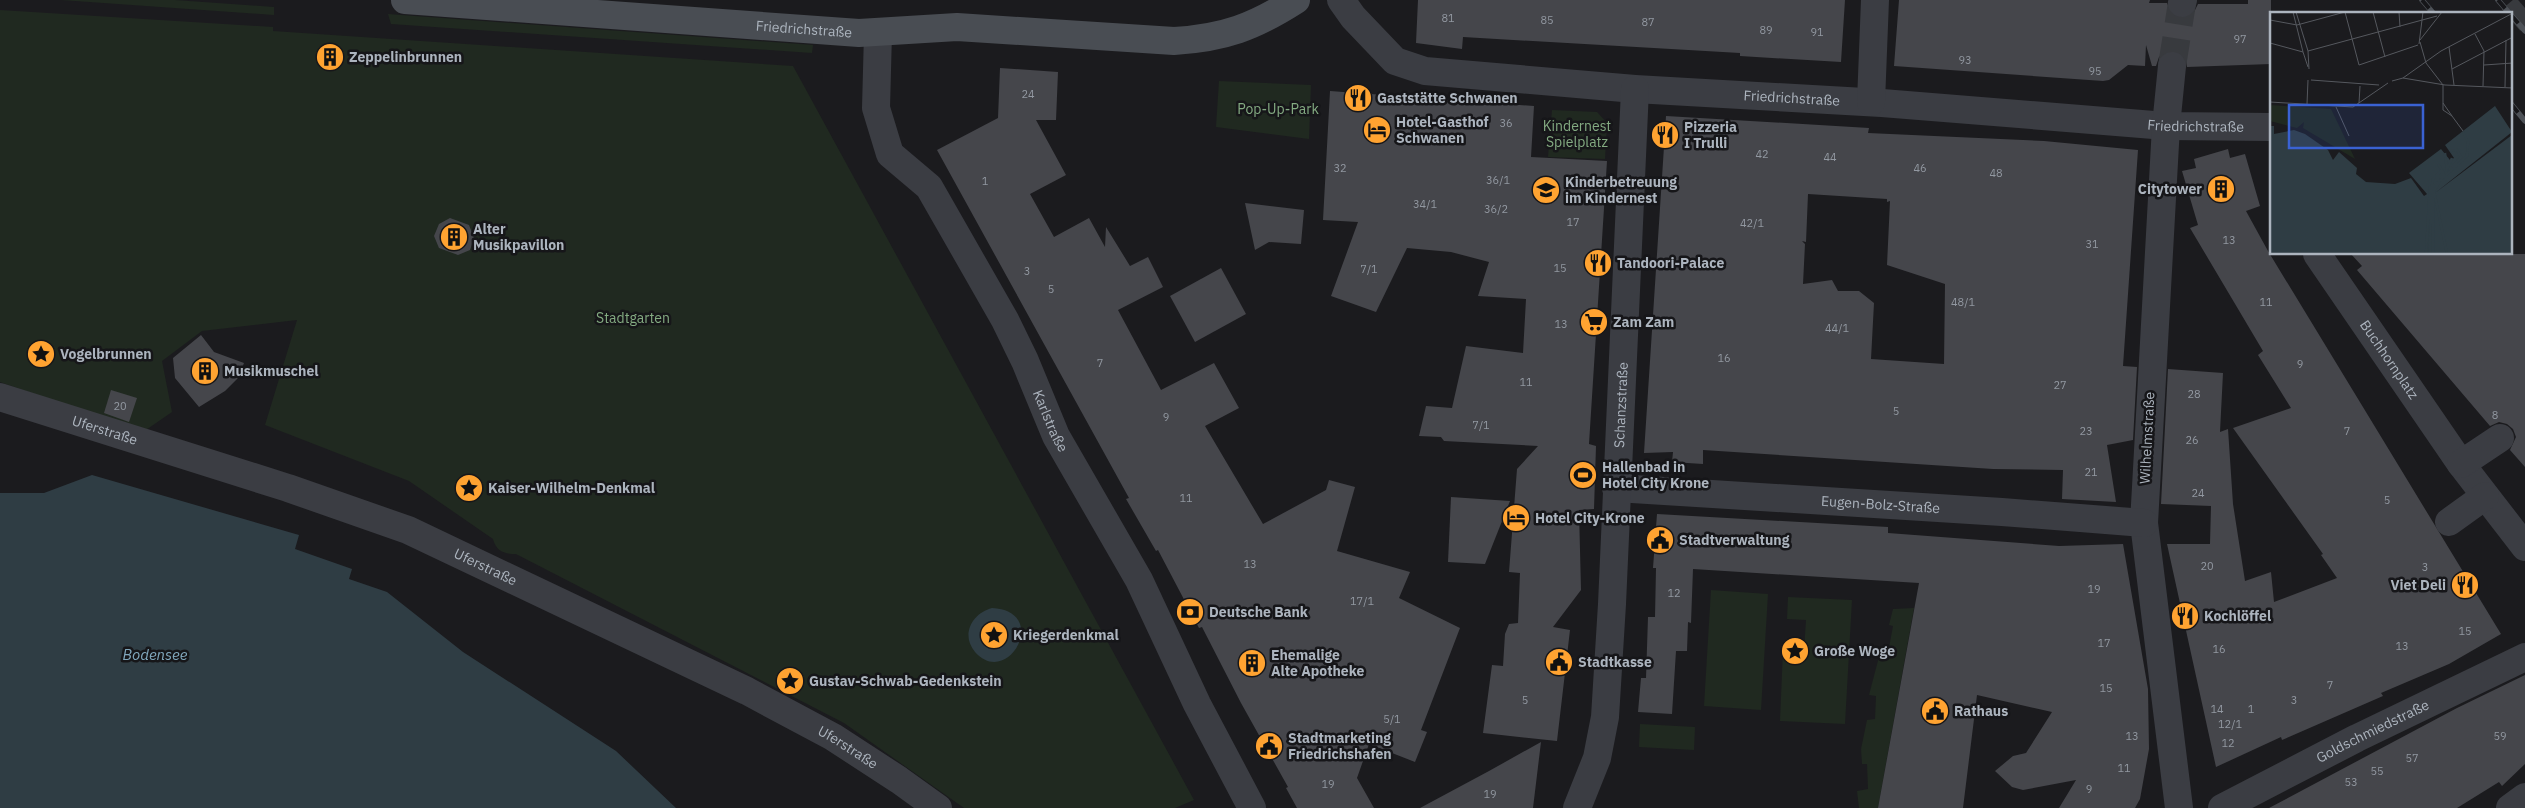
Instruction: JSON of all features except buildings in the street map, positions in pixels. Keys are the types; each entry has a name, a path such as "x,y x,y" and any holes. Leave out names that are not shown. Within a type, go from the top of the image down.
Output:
{"main road":[{"name":"Friedrichstraße","path":"405,0 859,33 957,27 1174,41 1204,39 1230,34 1296,0"}],"street":[{"name":"Friedrichstraße","path":"1341,0 1353,17 1382,50 1395,61 1425,71 1635,89 1871,102 2166,126 2270,127"},
{"path":"1871,102 1874,0"},
{"name":"Karlstraße","path":"878,33 875,83 876,108 890,154 930,187 1005,320 1025,361 1056,436 1139,580 1197,704 1252,808"},
{"name":"Wilhelmstraße","path":"2172,66 2166,126 2144,523 2179,808"},
{"name":"Schanzstraße","path":"1577,808 1597,758 1605,717 1612,604 1635,89"},
{"name":"Buchhornplatz","path":"2318,255 2461,464 2525,547"},
{"name":"Uferstraße","path":"0,397 288,488 408,530 747,691 833,737 900,780 938,808"},
{"path":"2461,464 2500,438"},
{"name":"Eugen-Bolz-Straße","path":"1616,488 2002,512 2144,523"},
{"path":"2449,522 2485,496"},
{"name":"Goldschmiedstraße","path":"2222,808 2357,738 2525,657"},
{"path":"2510,808 2525,797"}],"green space":[{"path":"61,0 175,0 274,7 274,15"},
{"name":"Stadtgarten","path":"0,10 273,27 273,31 793,66 1194,800 1175,808 964,808 844,723 516,554 501,551 493,539 409,481 265,425 297,320 202,331 162,361 172,412 143,432 0,382"},
{"path":"388,14 813,45 812,53 391,24"},
{"name":"Pop-Up-Park","path":"1219,81 1311,85 1309,139 1216,127"},
{"name":"Kindernest Spielplatz","path":"1552,110 1597,112 1607,123 1605,159 1548,157"},
{"path":"1711,590 1768,594 1761,710 1704,706"},
{"path":"1788,597 1852,600 1845,724 1780,721 1783,649 1804,650 1806,620 1787,619"},
{"path":"1914,608 1878,808 1859,808 1857,791 1868,789 1867,764 1862,764 1861,749 1867,720 1875,719 1876,696 1869,695 1880,653 1888,653 1893,626 1889,625 1893,609"},
{"path":"1640,724 1695,727 1694,750 1639,747"}],"water":[{"name":"Bodensee","path":"92,475 299,535 295,549 352,569 349,579 387,592 463,652 616,751 676,808 0,808 0,493 44,493"},
{"path":"992,608 1010,612 1019,621 1021,633 1018,645 1010,655 1000,661 988,661 975,652 971,645 969,631 971,625 979,614","holes":["997,625 1003,629 1004,639 999,643 993,644 988,640 987,631"]}],"tunnel":[{"path":"2172,66 2182,3"},
{"path":"2512,19 2525,8"}],"railway":[{"path":"2422,0 2432,12"},
{"path":"2498,0 2508,12"},
{"path":"2512,16 2525,31"},
{"path":"2512,105 2525,121"}],"place":[{"name":"Zeppelinbrunnen","path":"330,57"},
{"name":"Gaststätte Schwanen","path":"1358,98"},
{"name":"Hotel-Gasthof Schwanen","path":"1377,130"},
{"name":"Pizzeria I Trulli","path":"1665,135"},
{"name":"Citytower","path":"2221,189"},
{"name":"Kinderbetreuung im Kindernest","path":"1546,190"},
{"name":"Alter Musikpavillon","path":"454,237"},
{"name":"Tandoori-Palace","path":"1598,263"},
{"name":"Zam Zam","path":"1594,322"},
{"name":"Vogelbrunnen","path":"41,354"},
{"name":"Musikmuschel","path":"205,371"},
{"name":"Hallenbad in Hotel City Krone","path":"1583,475"},
{"name":"Kaiser-Wilhelm-Denkmal","path":"469,488"},
{"name":"Hotel City-Krone","path":"1516,518"},
{"name":"Stadtverwaltung","path":"1660,540"},
{"name":"Viet Deli","path":"2465,585"},
{"name":"Deutsche Bank","path":"1190,612"},
{"name":"Kochlöffel","path":"2185,616"},
{"name":"Kriegerdenkmal","path":"994,635"},
{"name":"Große Woge","path":"1795,651"},
{"name":"Stadtkasse","path":"1559,662"},
{"name":"Ehemalige Alte Apotheke","path":"1252,663"},
{"name":"Gustav-Schwab-Gedenkstein","path":"790,681"},
{"name":"Rathaus","path":"1935,711"},
{"name":"Stadtmarketing Friedrichshafen","path":"1269,746"}]}
